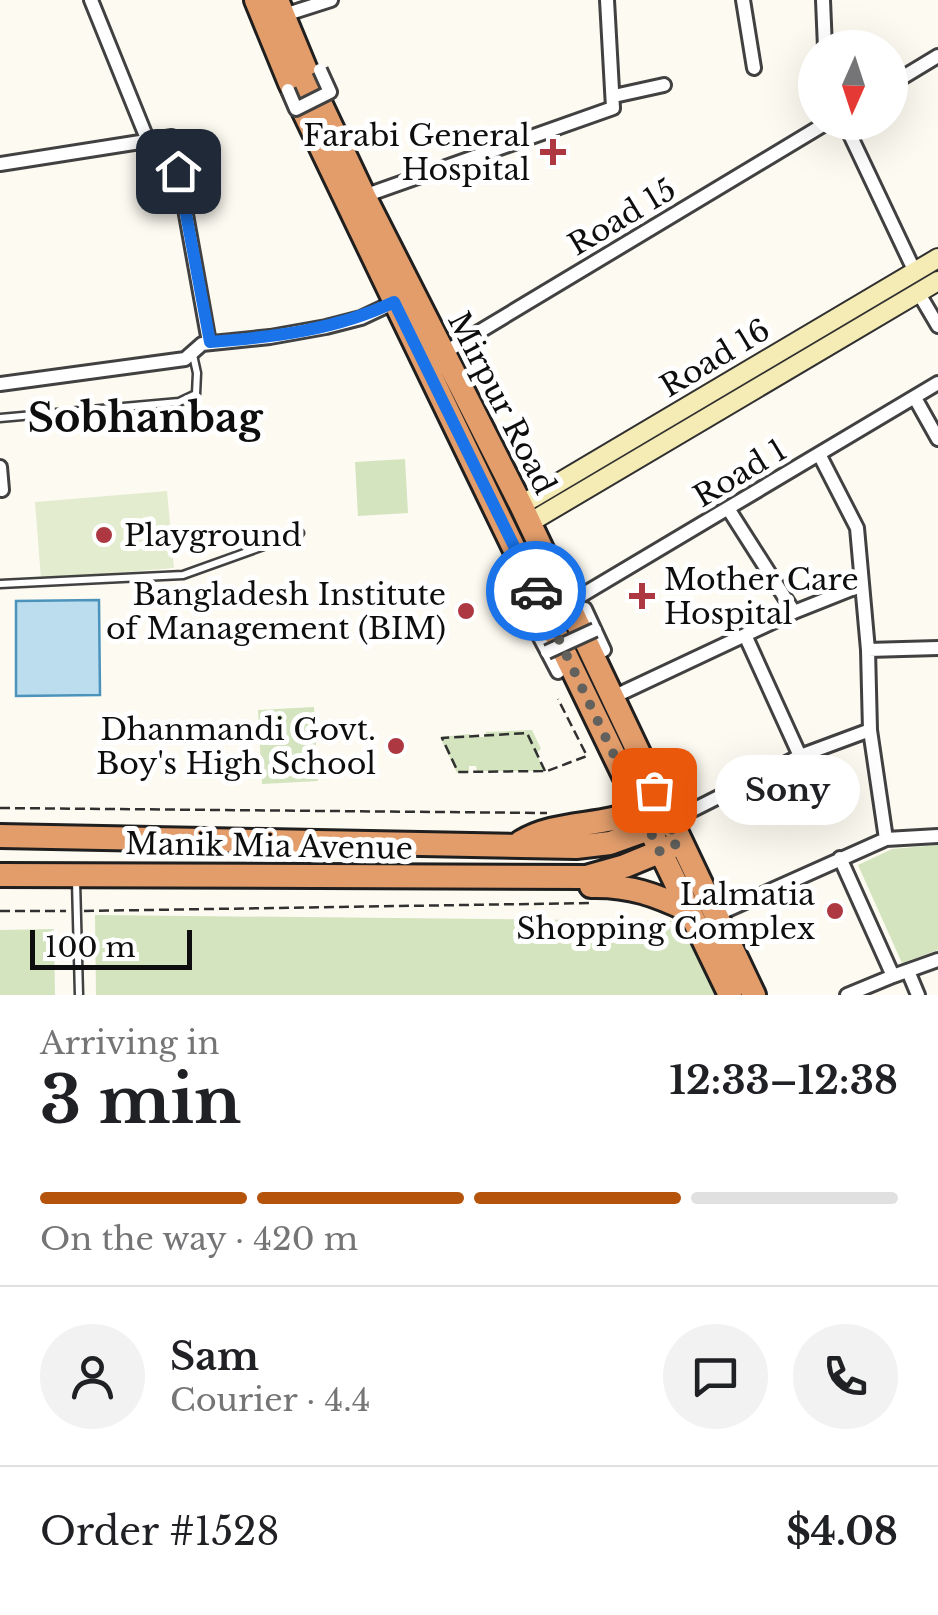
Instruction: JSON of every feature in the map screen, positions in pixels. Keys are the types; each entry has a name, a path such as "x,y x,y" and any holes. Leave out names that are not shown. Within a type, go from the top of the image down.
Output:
{"highway":[{"name":"Mirpur Road","path":"256,0 290,83 345,175 364,196 442,354 659,832 716,915 754,995"},
{"name":"Mirpur Road","path":"280,8 394,302 517,514 576,607 690,911 730,995"},
{"name":"Manik Mia Avenue","path":"0,836 514,846 548,830 610,822 659,832"},
{"name":"Manik Mia Avenue","path":"538,879 604,873 659,832"},
{"path":"76,836 76,874"},
{"name":"Manik Mia Avenue","path":"0,875 538,879 649,891 690,911"}],"main road":[{"name":"Road 16","path":"736,388 938,258"},
{"name":"Road 16","path":"517,514 736,388 938,281"}],"street":[{"path":"91,0 148,141"},
{"path":"280,8 331,0"},
{"path":"364,196 614,108 606,0"},
{"path":"743,0 754,68"},
{"path":"823,0 824,30"},
{"path":"908,74 938,56"},
{"path":"288,90 296,109 330,92 320,70"},
{"path":"614,96 664,85"},
{"path":"0,164 172,137 210,342"},
{"name":"Road 15","path":"442,354 798,140"},
{"path":"853,140 915,272"},
{"path":"918,292 938,326"},
{"path":"0,384 185,358 202,344 270,338 326,327 360,318 394,302"},
{"name":"Road 1","path":"576,607 938,383"},
{"path":"915,398 938,439"},
{"path":"819,454 857,528 868,650 870,730 886,839"},
{"path":"0,467 2,490"},
{"path":"729,510 794,612"},
{"path":"611,698 794,612 862,585"},
{"path":"576,607 604,650"},
{"path":"536,630 558,672"},
{"path":"547,652 594,630"},
{"path":"745,635 800,756"},
{"path":"868,650 938,648"},
{"path":"659,832 800,756 870,730"},
{"path":"716,915 886,839 938,836"},
{"path":"840,858 894,976"},
{"path":"846,995 938,960"},
{"path":"908,970 918,995"}],"lane":[{"path":"0,418 179,402 196,394 193,354"},
{"path":"0,584 184,575 300,532"},
{"path":"76,874 80,995"}],"path":[{"path":"545,771 527,733 442,738 458,772 545,771 587,756 558,698"},
{"path":"0,808 563,813"},
{"path":"0,911 592,903"}],"green space":[{"path":"405,459 408,513 358,516 355,462"},
{"name":"Playground","path":"167,491 174,568 41,579 35,502"},
{"path":"314,707 318,781 262,784 258,710"},
{"path":"532,730 541,749 536,753 545,771 477,771 476,766 469,766 469,772 457,773 440,737 485,737 486,732"},
{"path":"938,845 938,950 902,963 858,865 892,849"},
{"path":"95,915 683,921 716,995 96,995"},
{"path":"54,929 55,995 0,995 0,930"}],"water":[{"path":"99,600 100,695 16,696 16,601"}],"way so far":[{"path":"536,591 660,852 678,843 654,790"}],"place":[{"name":"Farabi General Hospital","path":"553,152"},
{"name":"Playground","path":"104,535"},
{"name":"Mother Care Hospital","path":"642,596"},
{"name":"Bangladesh Institute of Management (BIM)","path":"466,611"},
{"name":"Dhanmandi Govt. Boy's High School","path":"396,746"},
{"name":"Sony","path":"654,790"},
{"name":"Lalmatia Shopping Complex","path":"835,911"}],"district":[{"name":"Sobhanbag","path":"145,418"}],"route":[{"path":"178,171 210,342 270,338 326,327 360,318 394,302 536,591"}]}
